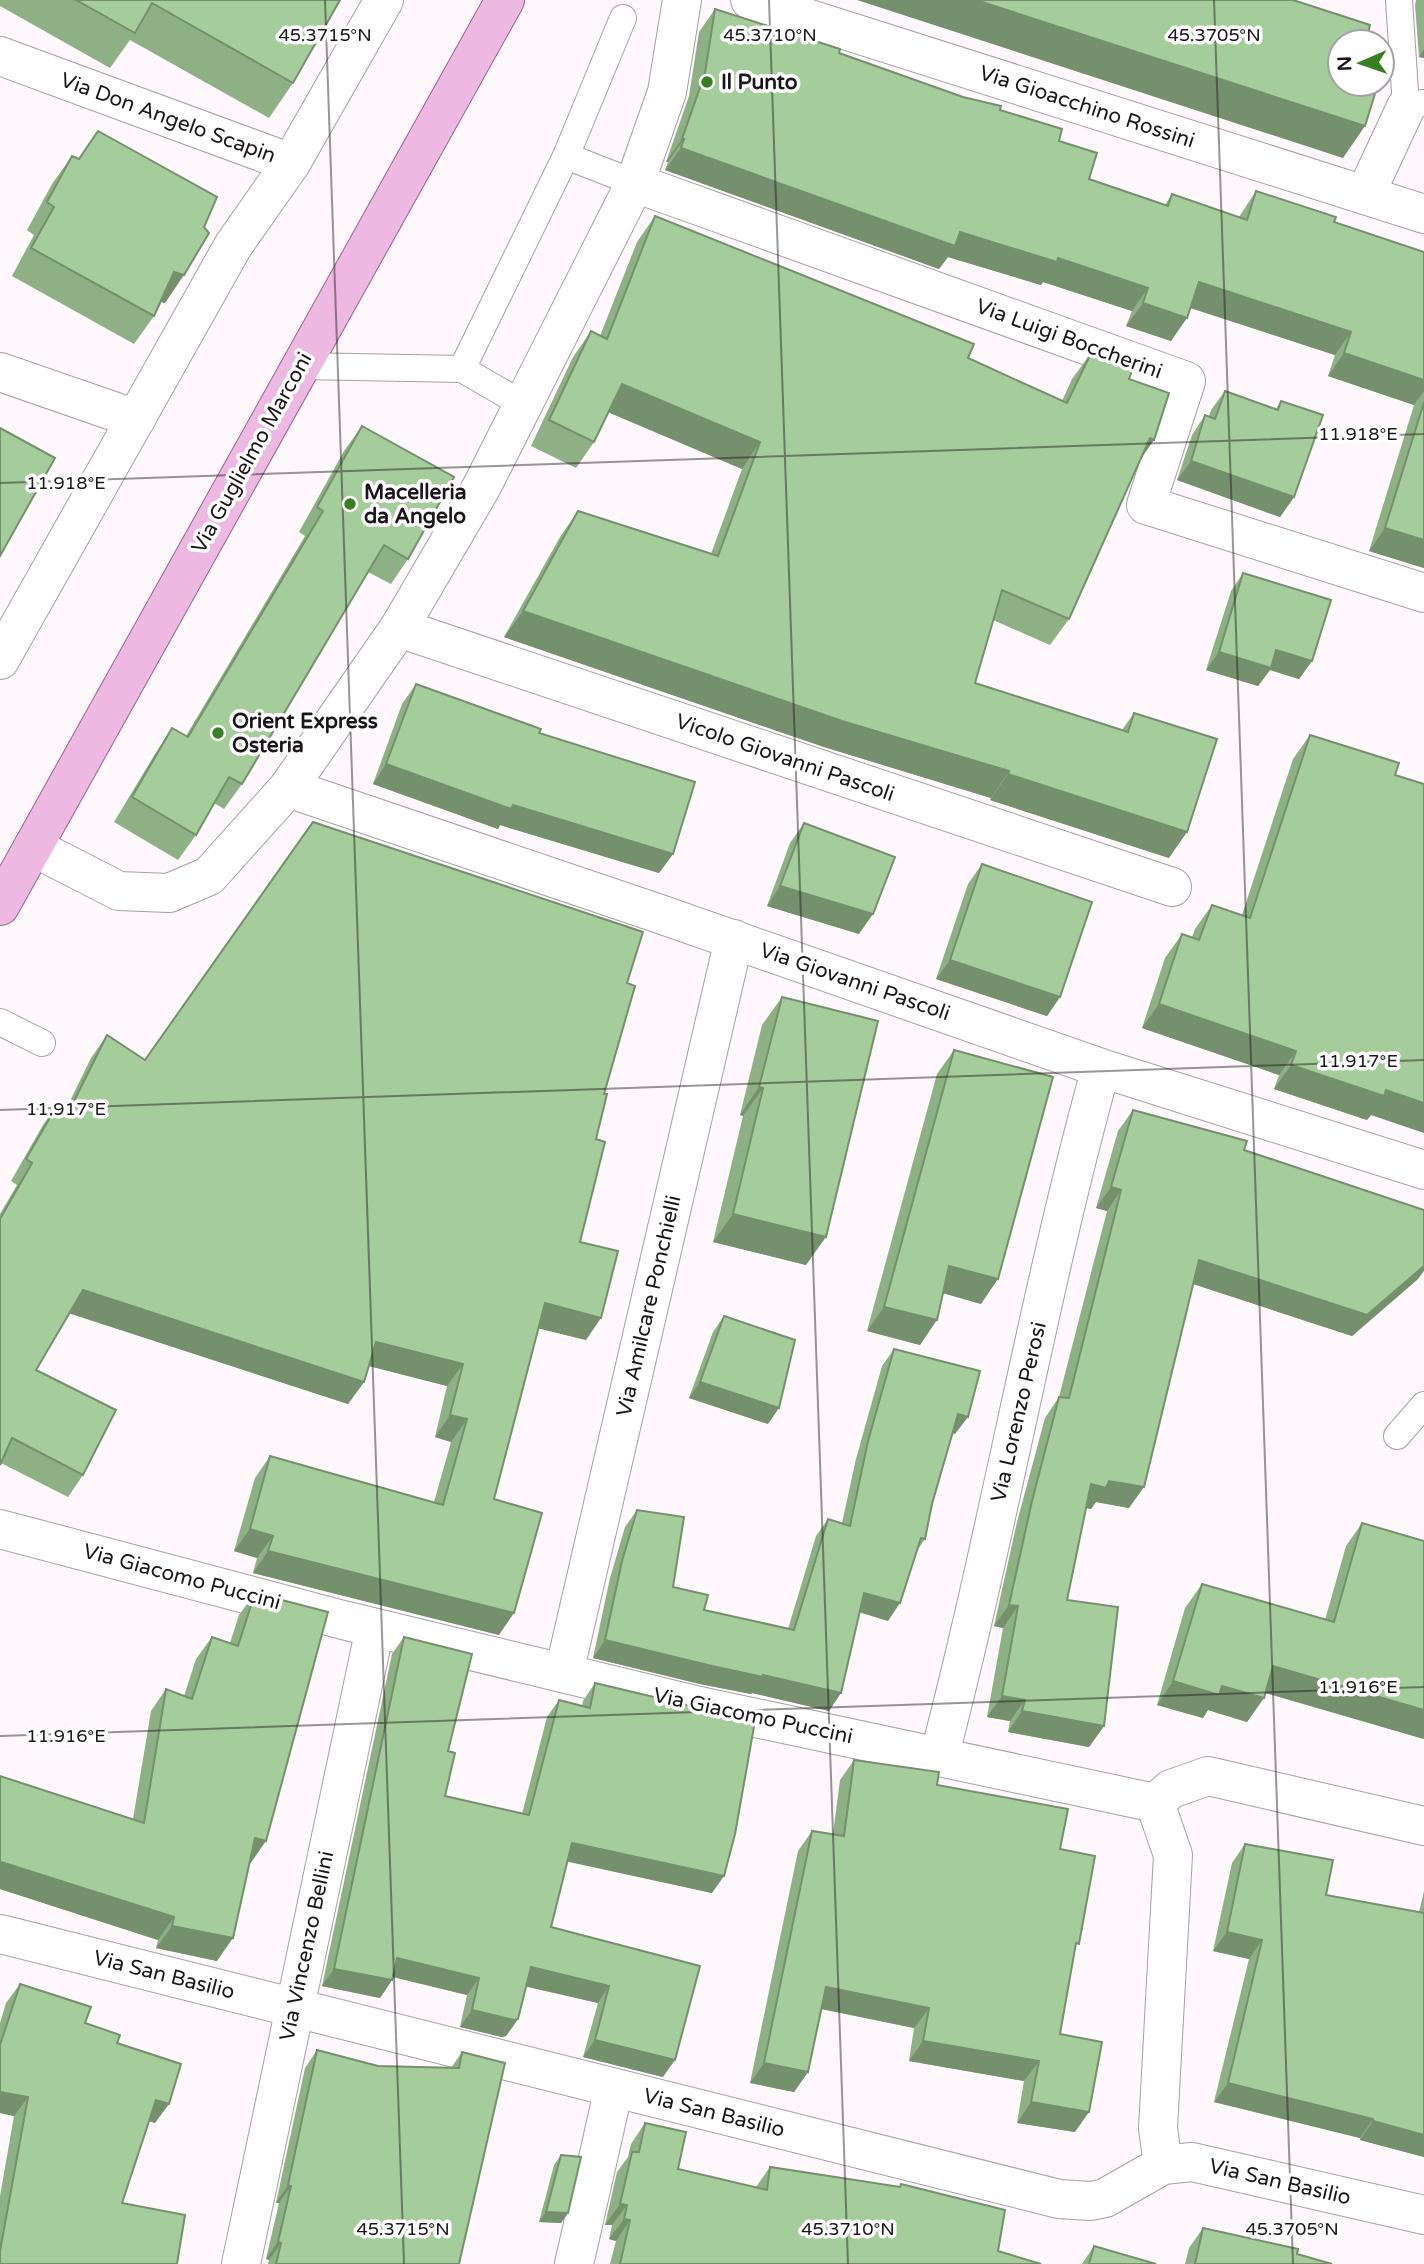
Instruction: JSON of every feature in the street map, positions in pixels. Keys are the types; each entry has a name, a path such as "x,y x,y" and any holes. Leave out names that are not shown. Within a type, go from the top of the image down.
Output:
{"main road":[{"name":"Via Guglielmo Marconi","path":"0,906 505,0"}],"street":[{"path":"291,163 384,0"},
{"path":"33,847 119,891 169,893 209,876 288,788 399,628 482,486 635,183 667,92 682,0"},
{"name":"Via Gioacchino Rossini","path":"750,0 1424,214"},
{"name":"Via Don Angelo Scapin","path":"0,56 291,163 233,246 0,660"},
{"path":"1364,195 1415,105"},
{"name":"Via Luigi Boccherini","path":"635,183 1186,381 1146,505 1424,593"},
{"path":"0,372 136,419"},
{"name":"Vicolo Giovanni Pascoli","path":"399,628 1172,887"},
{"name":"Via Giovanni Pascoli","path":"288,788 734,939 1101,1068 1424,1170"},
{"name":"Via Amilcare Ponchielli","path":"564,1673 734,939"},
{"name":"Via Lorenzo Perosi","path":"939,1757 1027,1384 1056,1243 1101,1068"},
{"name":"Via Giacomo Puccini","path":"0,1528 375,1628 564,1673 695,1704 1155,1803"},
{"name":"Via Vincenzo Bellini","path":"241,2264 375,1628"},
{"path":"1163,2165 1158,2128 1173,1855 1155,1803 1171,1789 1208,1776 1424,1826"},
{"name":"Via San Basilio","path":"0,1934 1059,2199 1091,2201 1105,2198 1163,2165 1192,2162 1424,2215"},
{"path":"574,2264 614,2088"}],"lane":[{"path":"1399,0 1415,105"},
{"path":"462,369 566,156 623,18"},
{"path":"566,156 635,183"},
{"path":"300,366 462,369 524,405"},
{"path":"0,1022 42,1042"},
{"path":"1397,1436 1424,1405"}],"building":[{"path":"76,0 340,0 293,83 152,3 135,33"},
{"path":"976,0 1293,0 1370,25 1369,28 1326,28 1326,98 1374,98 1365,126"},
{"path":"715,9 840,49 839,53 1062,129 1059,141 1097,153 1089,179 1168,206 1172,194 1247,220 1256,191 1336,217 1334,222 1424,252 1424,380 1344,353 1351,332 1199,282 1187,318 1143,303 1148,288 1058,258 1057,262 960,232 955,246 681,148 705,73"},
{"path":"98,131 217,197 204,227 209,233 184,275 174,272 154,316 31,248 54,207 47,202 72,156 79,159"},
{"path":"655,216 974,344 968,358 1067,403 1091,353 1132,371 1129,379 1169,393 1154,440 1150,438 1069,619 1002,590 975,683 1128,732 1134,713 1217,739 1187,832 1008,774 1009,771 842,721 523,611 578,511 718,556 760,442 622,384 594,442 549,420 591,331 607,339"},
{"path":"1225,391 1278,410 1281,401 1323,415 1294,497 1191,461 1205,415 1215,419"},
{"path":"1424,402 1424,540 1385,528"},
{"path":"362,426 454,477 408,559 384,545 242,784 229,777 196,835 132,797 172,728 188,737 323,511 317,507"},
{"path":"0,428 55,458 0,556"},
{"path":"1243,573 1331,600 1312,661 1276,650 1271,668 1219,652"},
{"path":"416,684 541,729 539,733 695,782 673,854 513,805 511,809 386,764"},
{"path":"1310,735 1399,763 1395,775 1424,784 1424,1103 1386,1090 1384,1096 1291,1065 1296,1051 1159,1004 1182,934 1199,940 1212,905 1250,918"},
{"path":"313,822 643,932 627,983 635,986 604,1094 607,1094 596,1139 605,1142 580,1242 618,1251 601,1318 545,1303 494,1499 542,1513 514,1613 268,1551 273,1536 250,1529 270,1456 443,1505 467,1419 450,1415 463,1364 376,1342 364,1382 83,1290 36,1370 116,1410 83,1475 12,1438 0,1465 0,1219 32,1163 26,1159 59,1102 70,1109 107,1035 145,1060"},
{"path":"804,823 895,857 873,914 780,886"},
{"path":"982,864 1092,902 1060,997 950,960"},
{"path":"782,997 878,1021 826,1237 733,1214 763,1088 759,1087"},
{"path":"954,1050 1053,1077 998,1279 949,1266 937,1320 884,1307"},
{"path":"1133,1110 1247,1141 1244,1150 1424,1210 1424,1266 1367,1315 1199,1260 1144,1487 1109,1481 1106,1488 1091,1484 1067,1600 1118,1607 1104,1726 1022,1711 1025,1700 1002,1696 1018,1606 1009,1605 1032,1501 1059,1397 1069,1398 1121,1190 1111,1187"},
{"path":"724,1316 795,1340 779,1408 700,1382"},
{"path":"894,1349 980,1371 968,1417 958,1414 932,1504 925,1539 921,1538 900,1603 864,1593 841,1693 605,1640 622,1561 637,1510 684,1517 673,1587 708,1595 704,1610 794,1630 828,1519 850,1526 868,1441"},
{"path":"1362,1523 1424,1541 1424,1710 1273,1666 1264,1698 1222,1686 1219,1695 1173,1681 1202,1584 1334,1622"},
{"path":"255,1593 328,1612 266,1841 255,1838 233,1938 172,1926 174,1917 0,1863 0,1776 144,1823 166,1689 192,1699 212,1637 238,1646"},
{"path":"404,1637 472,1654 448,1751 455,1753 445,1796 529,1815 559,1700 590,1708 595,1683 755,1721 735,1834 724,1876 572,1843 551,1927 700,1966 675,2060 595,2040 609,1986 531,1967 518,2019 514,2020 472,2010 479,1978 397,1958 392,1980 334,1969"},
{"path":"854,1760 939,1772 937,1785 1068,1809 1060,1849 1095,1856 1060,2034 1102,2042 1089,2112 1031,2102 1039,2061 923,2041 929,2008 826,1987 808,2072 764,2063 812,1831 844,1836"},
{"path":"1245,1844 1333,1860 1326,1895 1424,1913 1424,2135 1373,2119 1228,2083 1262,1940 1227,1932"},
{"path":"20,1984 91,2007 85,2023 120,2035 117,2043 181,2064 169,2104 156,2100 122,2203 185,2215 177,2264 0,2264 0,2251 28,2097 0,2092 0,2045"},
{"path":"317,2050 378,2066 459,2068 462,2052 505,2063 459,2264 276,2264 281,2243 278,2242 291,2186 288,2185"},
{"path":"645,2123 686,2132 678,2169 767,2190 770,2167 900,2187 901,2184 1005,2210 998,2251 1041,2264 620,2264 630,2220 624,2219 627,2205 620,2204 632,2152 639,2152"},
{"path":"561,2155 581,2157 568,2213 546,2212"},
{"path":"1203,2228 1298,2249 1297,2254 1332,2264 1195,2264"},
{"path":"1094,2246 1156,2264 1089,2264"}],"place":[{"name":"Il Punto","path":"707,82"},
{"name":"Macelleria da Angelo","path":"350,504"},
{"name":"Orient Express Osteria","path":"218,733"}]}
